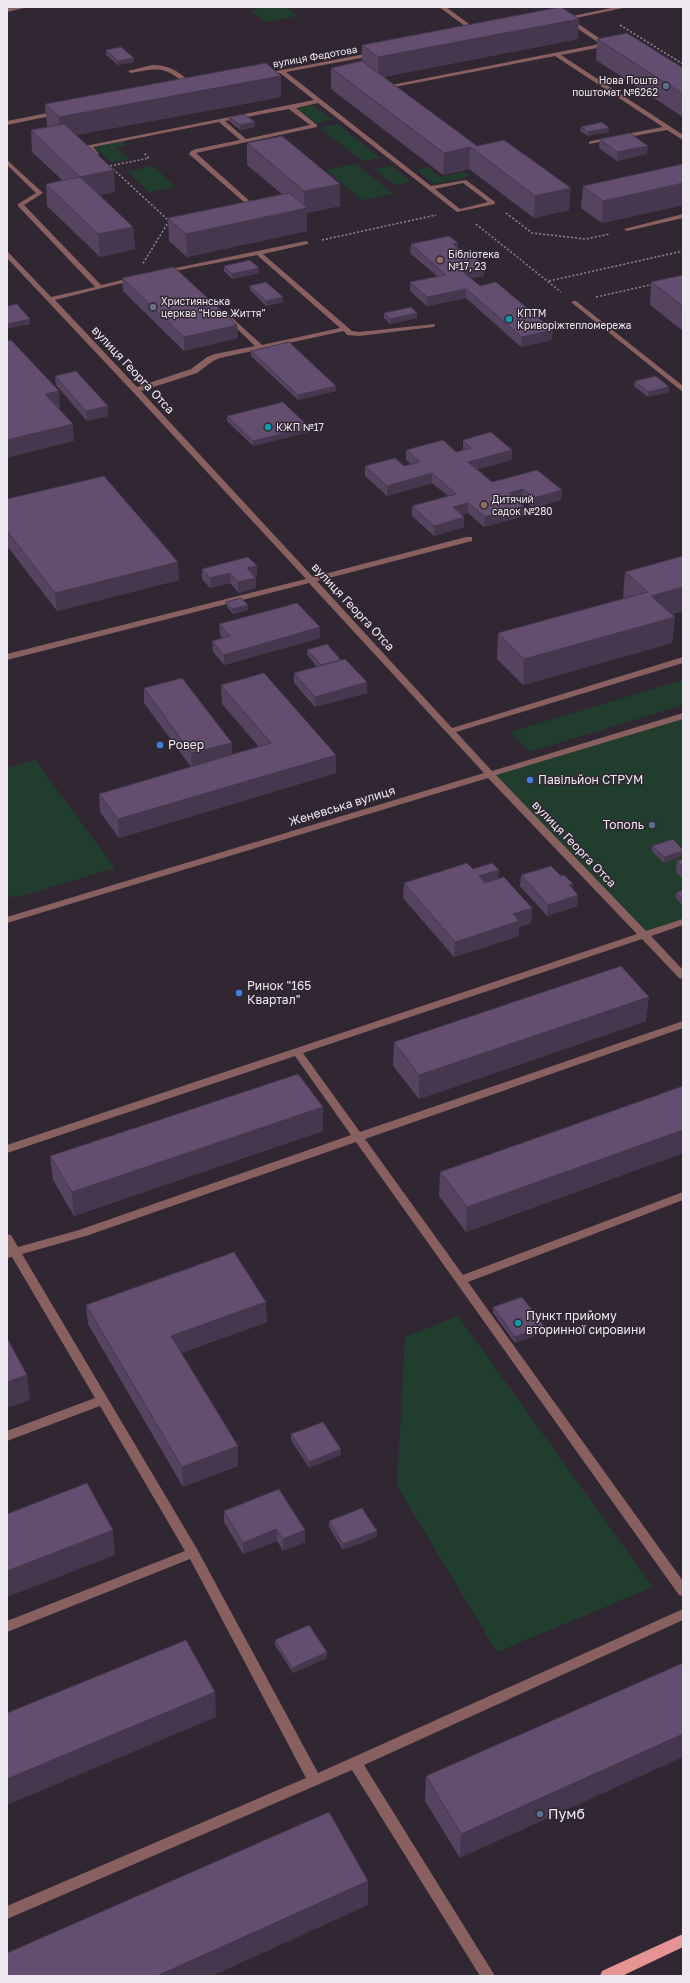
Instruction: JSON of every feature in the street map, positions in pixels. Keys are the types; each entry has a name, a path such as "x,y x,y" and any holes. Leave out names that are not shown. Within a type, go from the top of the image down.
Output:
{"main road":[{"path":"607,1976 683,1940"}],"street":[{"path":"7,10 25,7"},
{"path":"442,7 480,34"},
{"path":"558,20 625,7"},
{"path":"390,86 597,46 603,43 566,18"},
{"path":"472,36 487,33"},
{"name":"вулиця Федотова","path":"259,75 383,52"},
{"path":"556,54 683,138"},
{"path":"131,71 163,66 170,68 193,88"},
{"path":"281,71 459,211 493,203"},
{"path":"186,89 201,86"},
{"path":"110,166 88,146 320,101"},
{"path":"235,207 250,204 192,154 193,152 315,126 291,107"},
{"path":"7,123 61,112"},
{"path":"221,121 245,141"},
{"path":"591,143 668,128"},
{"path":"7,162 40,193 20,206 99,287"},
{"path":"430,188 464,181 493,203"},
{"path":"627,229 683,216"},
{"path":"156,275 180,273 258,253 306,243"},
{"path":"258,253 350,333 359,334 433,325"},
{"name":"вулиця Георга Отса","path":"7,254 136,390 490,774 683,976"},
{"path":"51,299 137,279"},
{"path":"574,302 683,390"},
{"path":"222,311 260,347"},
{"path":"136,390 194,371 214,358 344,329"},
{"path":"7,657 260,592 313,581 469,539"},
{"path":"451,731 683,660"},
{"name":"Женевська вулиця","path":"7,920 683,716"},
{"path":"7,1149 683,922"},
{"path":"11,1253 82,1233 683,1024"},
{"path":"297,1052 683,1591"},
{"path":"461,1280 683,1196"},
{"path":"7,1238 11,1253 102,1400 193,1553 315,1781"},
{"path":"7,1436 102,1400"},
{"path":"7,1627 193,1553"},
{"path":"7,1913 315,1781 683,1614"},
{"path":"355,1762 488,1976"}],"path":[{"path":"600,12 683,64"},
{"path":"110,166 169,221 137,279"},
{"path":"493,203 532,233 586,239 627,229"},
{"path":"306,243 459,211 574,302 660,283"},
{"path":"548,281 683,251"}],"green space":[{"path":"270,7 287,7 297,16 265,22 250,10"},
{"path":"313,105 332,120 316,123 297,108"},
{"path":"337,124 381,158 363,161 320,128"},
{"path":"121,141 126,145 117,148 130,159 112,162 94,147"},
{"path":"356,164 393,194 362,200 326,170"},
{"path":"153,166 175,187 149,192 127,171"},
{"path":"391,166 411,182 395,185 374,169"},
{"path":"428,167 440,177 464,172 470,176 435,184 417,170"},
{"path":"683,680 683,705 529,752 510,732"},
{"path":"683,716 683,922 644,934 490,774"},
{"path":"35,760 115,868 15,898 7,894 7,768"},
{"path":"458,1316 653,1587 497,1652 397,1486 405,1337"}],"building":[{"path":"561,7 579,19 378,57 362,45"},
{"path":"627,33 683,68 683,94 597,39"},
{"path":"121,47 134,58 118,61 106,50"},
{"path":"362,61 477,146 504,140 571,188 535,196 470,147 444,153 331,68"},
{"path":"266,63 281,76 59,117 45,104"},
{"path":"244,114 255,122 240,125 229,117"},
{"path":"602,122 609,128 588,132 581,127"},
{"path":"64,124 114,170 80,177 31,130"},
{"path":"630,133 648,146 617,152 600,139"},
{"path":"282,136 340,184 304,191 247,143"},
{"path":"683,164 683,183 603,201 583,186"},
{"path":"80,177 133,227 98,234 46,184"},
{"path":"289,193 307,208 186,234 168,218"},
{"path":"449,236 458,243 453,244 470,259 475,258 485,266 462,271 480,286 496,282 553,330 522,337 466,289 427,297 410,282 446,275 411,244"},
{"path":"250,260 259,268 232,274 224,266"},
{"path":"174,267 237,325 184,337 122,278"},
{"path":"683,275 683,306 651,282"},
{"path":"266,282 283,297 266,301 249,286"},
{"path":"17,304 30,319 8,324 7,306"},
{"path":"411,307 417,313 390,319 384,313"},
{"path":"11,340 59,391 45,394 73,424 7,440 7,341"},
{"path":"289,342 336,386 298,395 251,351"},
{"path":"76,371 108,406 86,411 55,376"},
{"path":"656,376 669,387 648,392 635,381"},
{"name":"КЖП №17","path":"283,402 309,427 253,441 227,416"},
{"path":"491,432 512,450 468,462 492,482 537,470 562,490 534,498 523,489 509,493 524,506 485,517 468,503 453,507 464,517 434,526 412,506 456,494 432,473 387,486 365,466 395,458 404,466 420,462 406,450 443,440 456,452 471,448 463,440"},
{"path":"104,476 178,562 55,593 7,531 7,499"},
{"path":"683,556 683,587 651,596 675,617 524,659 498,633 648,592 625,572"},
{"path":"248,557 257,566 247,568 256,578 238,582 230,573 210,578 202,569"},
{"path":"241,598 248,605 232,609 226,602"},
{"path":"297,603 320,627 224,655 212,641 230,636 219,624"},
{"path":"327,644 341,660 321,665 307,650"},
{"path":"345,659 367,682 315,697 294,673"},
{"path":"264,673 336,755 118,819 99,794 271,743 221,685"},
{"path":"182,678 232,743 191,753 144,688"},
{"path":"673,839 683,851 664,857 652,846"},
{"path":"683,859 683,867 677,861"},
{"path":"467,863 473,869 492,863 499,870 479,876 485,883 504,877 532,908 513,914 519,921 455,942 404,883"},
{"path":"551,866 561,876 564,875 573,884 569,885 578,895 548,905 521,875"},
{"path":"683,890 683,899 676,893"},
{"path":"621,966 649,997 419,1075 394,1042"},
{"path":"298,1074 323,1107 72,1192 50,1156"},
{"path":"683,1086 683,1130 467,1207 440,1172"},
{"path":"234,1252 266,1302 171,1336 238,1446 182,1467 86,1305"},
{"name":"Пункт прийому вторинної сировини","path":"522,1297 544,1326 515,1337 493,1307"},
{"path":"7,1338 27,1375 7,1382"},
{"path":"323,1422 341,1449 309,1462 291,1434"},
{"path":"87,1483 113,1530 7,1571 7,1514"},
{"path":"279,1489 305,1530 283,1539 276,1529 243,1543 224,1511"},
{"path":"362,1508 377,1531 343,1544 329,1521"},
{"path":"309,1625 327,1652 292,1668 275,1640"},
{"path":"186,1640 215,1692 7,1779 7,1713"},
{"path":"683,1663 683,1734 461,1834 426,1776"},
{"path":"329,1812 368,1881 157,1976 7,1976 7,1953"}],"place":[{"name":"Нова Пошта поштомат №6262","path":"666,86"},
{"name":"Бібліотека №17, 23","path":"440,260"},
{"name":"Християнська церква \"Нове Життя\"","path":"153,307"},
{"name":"КПТМ Криворіжтепломережа","path":"509,319"},
{"name":"КЖП №17","path":"268,427"},
{"name":"Дитячий садок №280","path":"484,505"},
{"name":"Ровер","path":"160,745"},
{"name":"Павільйон СТРУМ","path":"530,780"},
{"name":"Тополь","path":"652,825"},
{"name":"Ринок \"165 Квартал\"","path":"239,993"},
{"name":"Пункт прийому вторинної сировини","path":"518,1323"},
{"name":"Пумб","path":"540,1814"}]}
